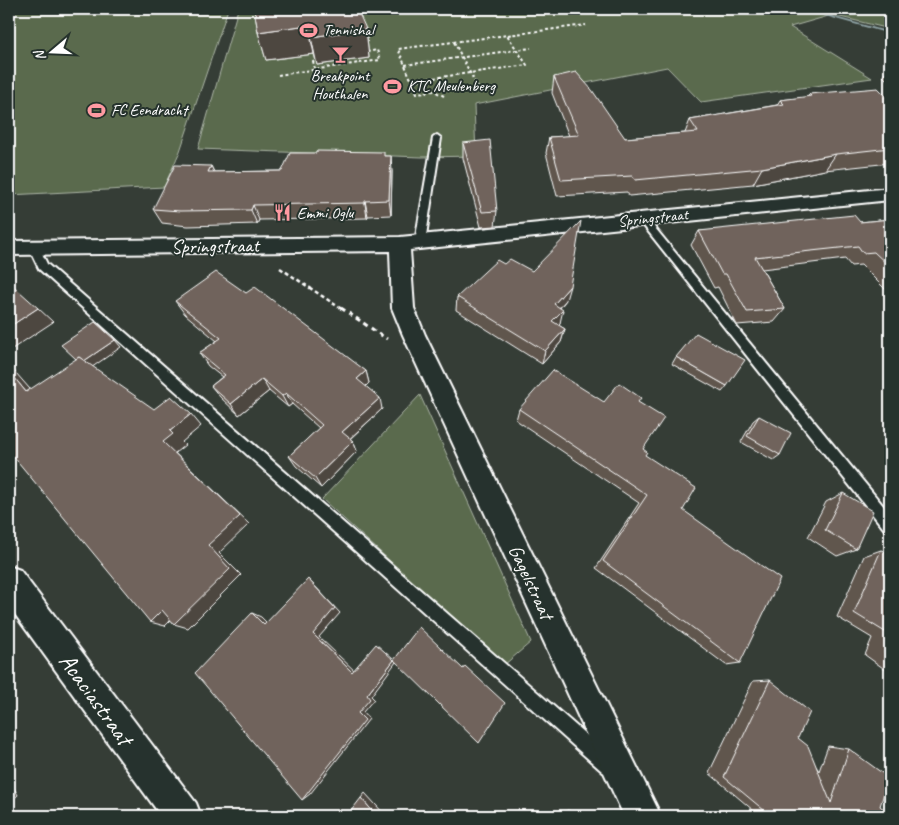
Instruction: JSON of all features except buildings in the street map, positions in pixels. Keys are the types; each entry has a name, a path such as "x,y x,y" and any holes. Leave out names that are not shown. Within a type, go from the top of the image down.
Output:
{"street":[{"name":"Springstraat","path":"9,248 410,243 889,195"},
{"name":"Gagelstraat","path":"410,243 403,308 643,816"},
{"name":"Acaciastraat","path":"9,581 182,816"}],"lane":[{"path":"410,243 437,138"},
{"path":"643,219 890,525"},
{"path":"34,248 43,266 626,781"}],"path":[{"path":"444,96 434,91 417,93 398,49 586,25"},
{"path":"412,81 527,65 507,35"},
{"path":"454,42 478,88"},
{"path":"405,65 531,48"},
{"path":"278,75 380,60 377,50 367,52"},
{"path":"316,60 312,61 316,69"},
{"path":"246,246 401,348 420,347"}],"green space":[{"name":"FC Eendracht","path":"17,9 228,9 180,151 164,187 9,195 9,19"},
{"name":"KTC Meulenberg","path":"238,9 890,9 890,29 832,15 790,27 872,78 701,102 667,67 474,105 476,156 422,157 198,149"},
{"path":"420,395 531,642 504,665 322,499"}],"waterway":[{"path":"802,9 890,33"}],"place":[{"name":"Tennishal","path":"309,30"},
{"name":"Breakpoint Houthalen","path":"340,55"},
{"name":"KTC Meulenberg","path":"393,86"},
{"name":"FC Eendracht","path":"97,110"},
{"name":"Emmi Oglu","path":"283,213"}]}
